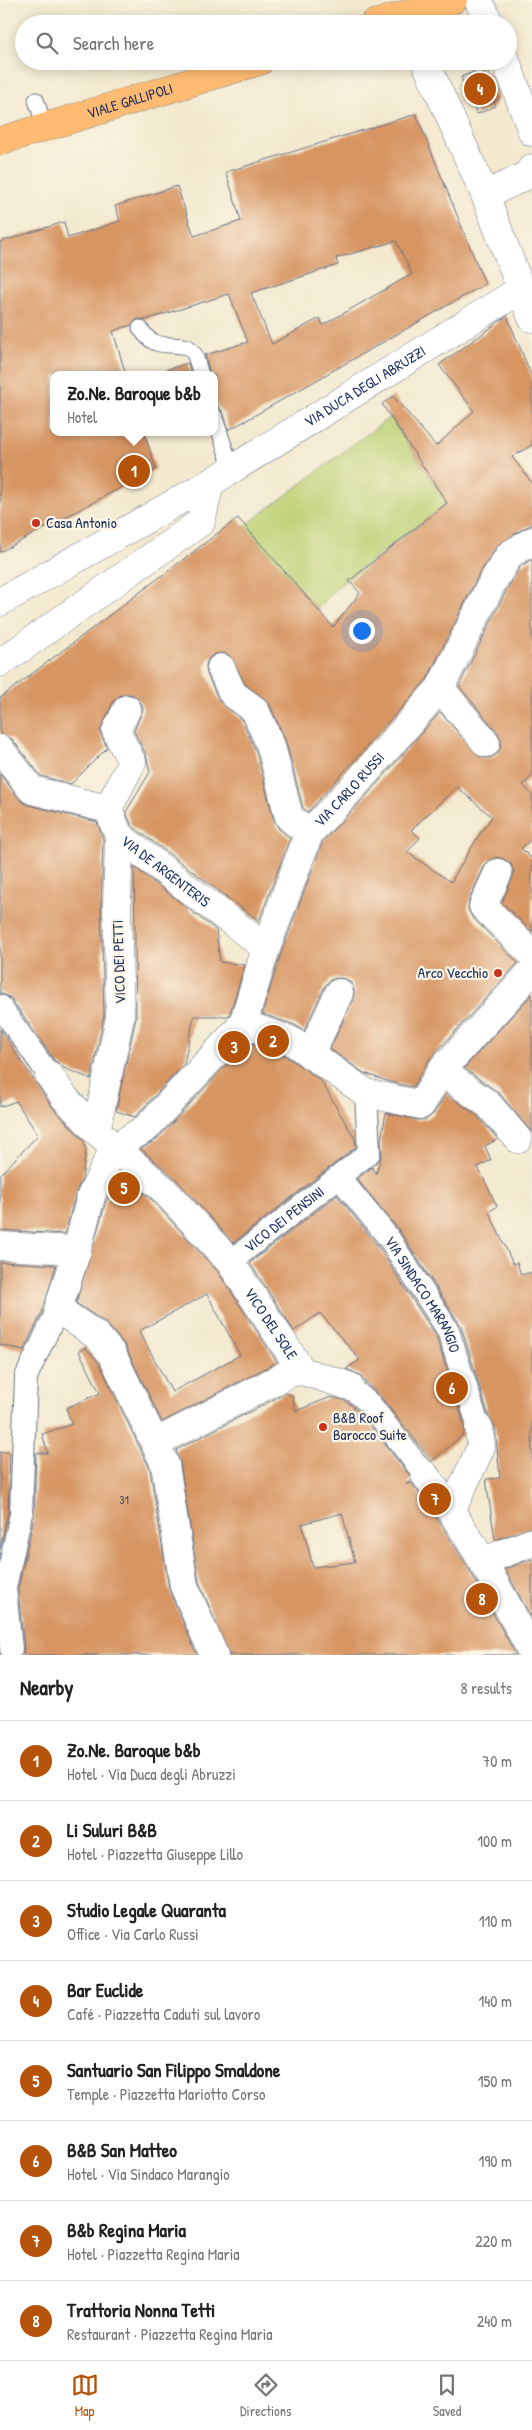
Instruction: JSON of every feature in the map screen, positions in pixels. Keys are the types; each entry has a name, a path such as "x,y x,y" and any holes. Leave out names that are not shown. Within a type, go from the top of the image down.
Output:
{"main road":[{"path":"402,13 453,0"},
{"name":"VIALE GALLIPOLI","path":"0,141 231,70"}],"street":[{"path":"478,0 486,15"},
{"path":"429,70 485,195 532,318"},
{"path":"509,70 532,132"},
{"path":"485,195 526,176 532,168"},
{"name":"VIA DUCA DEGLI ABRUZZI","path":"0,602 221,477 520,290"},
{"path":"0,663 201,522 221,477"},
{"name":"VIA CARLO RUSSI","path":"112,1145 146,1128 243,1024 266,948 309,833 355,785 440,688 493,581 510,554 532,541"},
{"path":"221,668 233,694 255,710 271,746 289,817 309,833"},
{"path":"440,688 486,743"},
{"path":"0,749 32,790 108,809 132,762 116,731 126,709"},
{"name":"VIA DE ARGENTERIS","path":"108,809 119,836 266,948"},
{"name":"VICO DEI PETTI","path":"58,1309 78,1250 91,1196 112,1145 106,1086 120,1017 117,907 119,836"},
{"path":"498,873 483,906 532,954"},
{"path":"243,1024 290,1040 366,1093 421,1105 441,1071 532,971"},
{"path":"310,1055 339,992"},
{"path":"0,1006 49,1075"},
{"path":"441,1071 488,1104 518,1139"},
{"name":"VICO DEL SOLE","path":"49,1075 65,1098 112,1145 163,1189 230,1262 302,1371 349,1386 370,1404 425,1475"},
{"name":"VICO DEI PENSINI","path":"230,1262 369,1153 366,1093"},
{"name":"VIA SINDACO MARANGIO","path":"339,1177 388,1237 448,1330 479,1428"},
{"path":"0,1246 78,1250"},
{"path":"11,1649 5,1588 21,1514 26,1377 58,1309 97,1336 112,1354 165,1464 184,1586 214,1655"},
{"path":"155,1443 290,1373 302,1371"},
{"path":"452,1510 481,1447 479,1428"},
{"path":"425,1475 452,1510 484,1562 532,1652"},
{"path":"484,1562 532,1542"}],"lane":[{"path":"36,100 45,128"},
{"path":"140,328 147,339 160,346 175,344 188,346 200,371"},
{"path":"216,436 221,477"}],"green space":[{"path":"390,417 447,503 335,589 317,609 245,526"}],"building":[{"path":"478,70 481,70 483,74 488,72 499,100 494,102 496,106 477,114 461,77"},
{"path":"416,114 485,284 229,430 223,412 218,407 218,371 209,371 205,355 248,342 229,294 145,320 138,319 131,325 113,331 125,371 50,371 50,436 145,436 156,469 0,552 0,242 64,222 68,238 120,221 115,206 177,186 194,236 241,221 226,172","holes":["396,241 412,274 323,325 320,318 272,344 251,293 338,265 336,258"]},
{"path":"507,316 532,377 532,445 512,457 532,483 532,525 524,528 497,546 479,574 427,679 308,812 303,808 286,742 269,703 245,684 230,656 223,653 215,654 208,659 206,666 207,674 219,701 242,720 256,751 274,821 279,829 290,838 259,921 132,826 126,812 150,772 146,755 134,731 143,709 140,701 134,695 126,694 119,696 113,702 100,731 107,748 71,784 41,776 12,739 0,734 0,698 238,518 333,627 360,593 349,581 447,503 382,404 393,396 436,446 474,411 439,365"},
{"path":"188,363 190,371 166,371"},
{"path":"532,559 532,776 523,785 532,795 532,839 521,848 532,859 532,932 502,902 514,872 511,864 497,857 489,860 469,900 468,909 472,917 518,963 429,1060 413,1087 390,1082 364,1073 330,1049 353,999 354,991 352,984 346,979 337,978 330,980 325,986 304,1031 295,1025 262,1014 281,953 323,841 367,795 440,712 480,757 489,758 496,755 500,749 501,741 498,733 459,686 507,589 521,566","holes":["457,787 492,817 451,882 407,852 420,838 411,830"]},
{"path":"0,774 20,800 28,805 97,822 103,839 101,907 104,1016 91,1079 64,1068 55,1061 11,998 0,993"},
{"path":"134,867 216,930 220,962 245,965 229,1016 194,1016 184,1064 135,1117 116,1111 136,1017"},
{"path":"532,994 532,1133 500,1094 464,1068"},
{"path":"0,1029 52,1107 84,1141 86,1150 82,1179 76,1192 65,1234 0,1230 0,1175 38,1135 16,1101 0,1107"},
{"path":"248,1042 283,1054 321,1081 355,1139 356,1147 233,1243 175,1178 141,1149 157,1139"},
{"path":"446,1094 477,1116 498,1139 485,1146 491,1160 478,1167 497,1206 489,1212 513,1264 517,1262 521,1275 532,1272 532,1527 495,1540 486,1479 500,1478 495,1426 489,1417 461,1326 399,1230 357,1179 372,1167 376,1174 382,1153 381,1139 386,1113 418,1120 427,1119 434,1113"},
{"path":"124,1176 152,1200 218,1272 277,1362 162,1422 124,1344 106,1323 76,1303 106,1201","holes":["207,1294 240,1355 172,1392 139,1331"]},
{"path":"337,1195 377,1245 436,1336 464,1425 464,1434 432,1461 380,1396 360,1375 346,1369 360,1360 320,1313 294,1331 250,1263"},
{"path":"0,1262 56,1265 43,1310 24,1350 0,1345"},
{"path":"85,1347 99,1363 150,1469 169,1589 197,1655 23,1655 24,1648 18,1589 34,1517 36,1453 48,1453 42,1434 72,1424 66,1408 100,1393 79,1351"},
{"path":"286,1393 292,1395 296,1411 331,1397 346,1401 360,1413 410,1476 411,1480 406,1484 412,1483 442,1526 469,1569 516,1655 229,1655 199,1582 180,1462 176,1450","holes":["342,1513 355,1562 313,1567 302,1524"]},
{"path":"0,1452 10,1452 8,1512 0,1549"},
{"path":"532,1559 532,1619 505,1569"}],"place":[{"name":"Bar Euclide","path":"480,89"},
{"name":"Zo.Ne. Baroque b&b","path":"134,471"},
{"name":"Casa Antonio","path":"36,523"},
{"name":"Arco Vecchio","path":"498,973"},
{"name":"Li Suluri B&B","path":"273,1041"},
{"name":"Studio Legale Quaranta","path":"234,1047"},
{"name":"Santuario San Filippo Smaldone","path":"124,1188"},
{"name":"B&B San Matteo","path":"452,1388"},
{"name":"B&B Roof Barocco Suite","path":"323,1427"},
{"name":"B&b Regina Maria","path":"435,1499"},
{"name":"Trattoria Nonna Tetti","path":"482,1599"}]}
